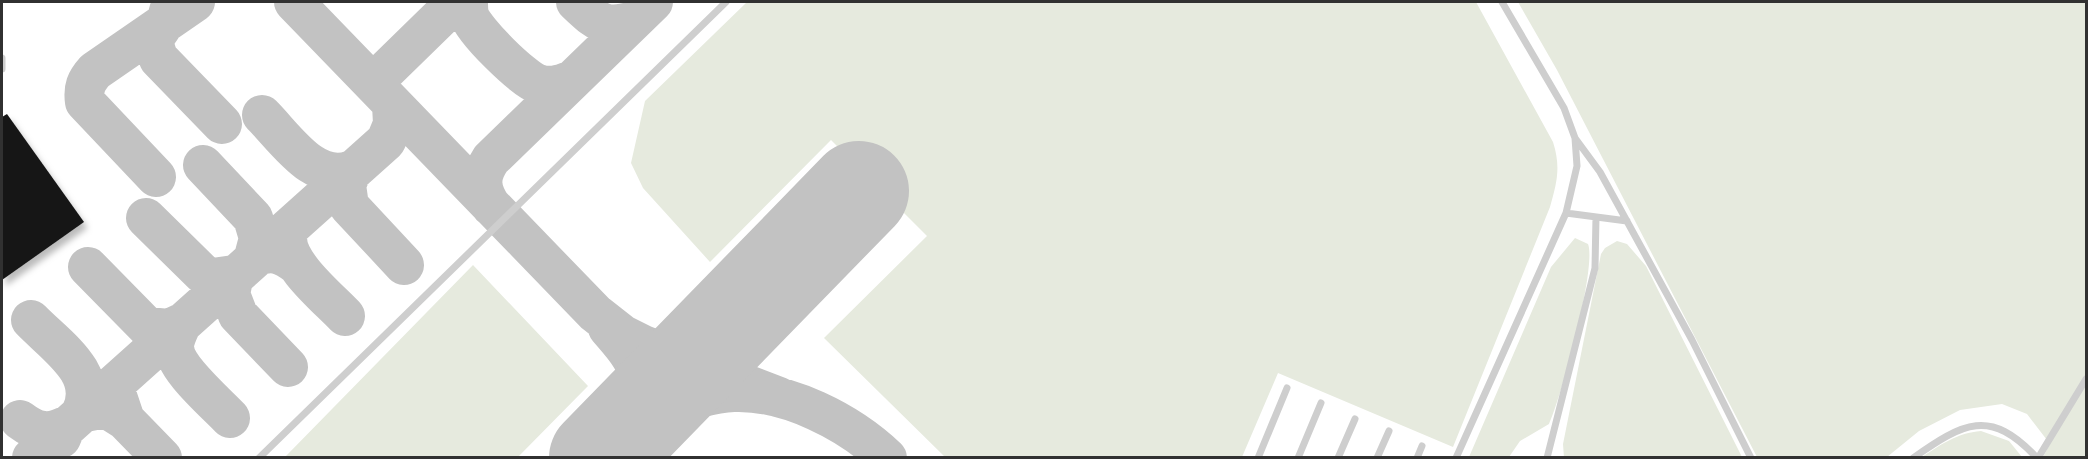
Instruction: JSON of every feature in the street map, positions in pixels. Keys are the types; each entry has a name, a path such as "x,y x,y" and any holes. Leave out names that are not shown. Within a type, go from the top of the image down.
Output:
{"lane":[{"path":"259,458 726,2"},
{"path":"1502,2 1559,98 1575,138 1600,172 1692,340 1751,458"},
{"path":"2,58 2,69"},
{"path":"1456,458 1566,213 1577,166 1575,138"},
{"path":"1566,213 1627,221"},
{"path":"1547,458 1595,268 1596,217"},
{"path":"1913,458 1949,433 1968,426 1990,426 2007,431 2022,441 2038,458 2086,379"},
{"path":"1258,458 1287,388"},
{"path":"1298,458 1321,403"},
{"path":"1338,458 1355,419"},
{"path":"1377,458 1389,431"},
{"path":"1417,458 1422,446"}],"shaded area":[{"path":"747,2 1476,2 1553,142 1557,159 1557,174 1550,207 1453,447 1278,373 1242,457 945,457 824,338 927,236 831,140 710,262 643,188 631,163 645,101"},
{"path":"1518,2 2086,2 2086,457 2043,457 2050,444 2027,414 2002,404 1960,410 1919,431 1887,457 1757,457 1557,70"},
{"path":"1575,238 1588,244 1587,278 1569,362 1549,424 1520,441 1509,457 1469,457 1551,267"},
{"path":"1617,241 1627,244 1646,266 1742,457 1564,458 1563,444 1601,254 1605,248"},
{"path":"473,265 588,386 518,457 285,457"},
{"path":"1981,431 2009,441 2022,457 1922,457 1957,437"}],"building":[{"path":"7,114 84,222 2,280 2,117"}],"taxiway":[{"path":"156,177 85,102 84,93 87,82 95,71 195,2"},
{"path":"294,2 595,313 623,335 643,345 779,397"},
{"path":"373,83 456,2"},
{"path":"468,2 469,15 480,32 500,54 531,80 547,86 570,81"},
{"path":"576,2 601,22 614,25 633,21"},
{"path":"491,206 482,182 484,171 491,159 653,2"},
{"path":"169,11 155,38 159,59 222,124"},
{"path":"32,458 386,141 393,124 392,104"},
{"path":"262,115 291,147 314,166 338,173 352,170 346,185 349,206 404,265"},
{"path":"203,165 253,218 259,238 254,257 276,254 296,264"},
{"path":"146,218 203,274 213,278 234,275 230,294 238,315 288,367"},
{"path":"287,238 289,248 301,270 345,316"},
{"path":"88,267 147,327 169,329 182,323"},
{"path":"31,320 63,351 81,373 86,399 81,413 106,408 125,420"},
{"path":"182,323 174,345 180,363 196,384 230,418"},
{"path":"608,328 626,350 637,369 641,391 636,419"},
{"path":"636,419 685,402 722,393 754,393 775,396 836,421 855,432 887,458"},
{"path":"117,396 125,420 162,458"},
{"path":"20,420 42,431 53,431 66,426 61,438"}],"runway":[{"path":"599,458 859,191"}]}
